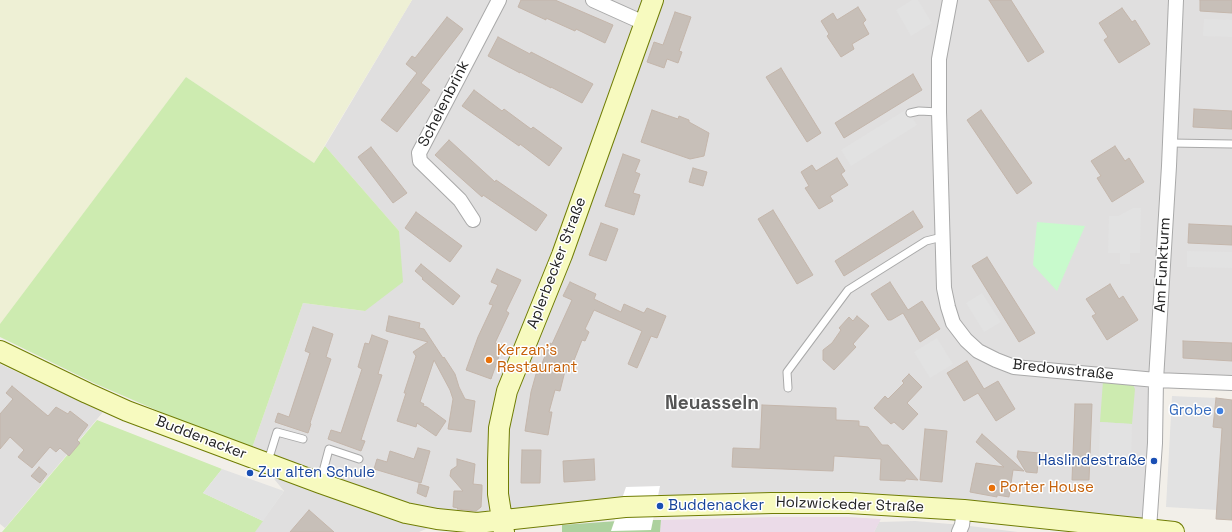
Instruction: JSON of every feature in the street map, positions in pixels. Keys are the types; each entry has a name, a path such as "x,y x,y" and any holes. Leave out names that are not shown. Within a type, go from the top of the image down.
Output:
{"main road":[{"name":"Aplerbecker Straße","path":"502,526 498,494 499,428 507,391 562,255 653,0"},
{"name":"Buddenacker","path":"0,351 127,410 320,483 412,514 459,522 477,522 502,526"},
{"name":"Holzwickeder Straße","path":"502,526 625,507 772,503 849,503 964,510 1174,532"}],"street":[{"name":"Schelenbrink","path":"473,220 460,200 420,161 419,153 499,0"},
{"path":"593,0 644,24"},
{"name":"Bredowstraße","path":"950,0 939,59 939,112 944,288 953,323 966,340 978,351 996,360 1014,366 1156,380"},
{"name":"Am Funkturm","path":"1149,529 1155,443 1156,380 1170,143 1176,0"},
{"path":"1156,380 1232,383"},
{"path":"959,532 962,525 964,510"}],"lane":[{"path":"910,113 919,111 939,112"},
{"path":"1170,143 1232,144"},
{"path":"788,388 788,372 848,290 926,241 942,237"},
{"path":"267,464 277,432 303,439"},
{"path":"320,483 329,449 359,458"}],"shaded area":[{"path":"412,0 1232,0 1232,381 1154,377 1145,525 966,509 454,517 419,532 254,532 284,491 251,451 303,303 365,311 399,231 325,146"},
{"path":"912,0 918,0 932,23 911,36 896,10"},
{"path":"1204,19 1232,20 1232,37 1203,36"},
{"path":"907,109 917,125 851,166 841,150"},
{"path":"1133,208 1141,208 1140,253 1130,253 1130,264 1120,264 1120,253 1108,253 1109,216 1118,216"},
{"path":"1187,251 1232,252 1232,268 1187,267"},
{"path":"982,293 1001,322 984,332 966,303"},
{"path":"937,338 953,364 930,378 914,352"},
{"path":"0,364 103,412 5,528 0,524"},
{"path":"1172,396 1216,398 1214,427 1222,428 1218,510 1166,507"},
{"path":"1100,422 1132,424 1131,464 1103,463 1099,460"},
{"path":"222,469 284,491 263,521 203,493"},
{"path":"772,517 848,517 881,519 874,532 660,532 661,520"},
{"path":"915,521 1018,532 874,532 879,522"}],"green space":[{"path":"0,0 412,0 314,163 186,77 0,327"},
{"path":"186,77 314,163 325,146 399,231 403,282 365,311 303,303 251,451 96,384 0,337 0,324"},
{"path":"1037,222 1085,226 1057,291 1033,265"},
{"path":"1103,381 1132,383 1135,389 1132,424 1100,422"},
{"path":"97,420 222,469 203,493 263,521 255,532 2,532"},
{"path":"631,520 661,520 660,532 562,532 562,525"}],"pier":[{"path":"660,486 651,530 611,531 626,487"}],"building":[{"path":"521,0 555,0 613,25 605,43 576,29 575,31 546,18 546,20 518,7"},
{"path":"989,0 1011,0 1044,52 1028,62"},
{"path":"1200,0 1232,0 1232,13 1200,11"},
{"path":"858,7 866,20 863,23 869,34 852,44 854,49 841,57 827,36 829,34 821,21 833,13 837,20"},
{"path":"1122,8 1132,22 1135,20 1150,44 1119,63 1104,40 1108,37 1099,23"},
{"path":"675,12 691,17 679,51 682,52 678,63 667,59 664,68 647,62 654,42 663,45"},
{"path":"447,17 463,29 421,83 430,90 397,132 381,120 417,73 406,64 412,56 415,58"},
{"path":"498,37 593,84 582,103 488,56"},
{"path":"781,68 821,133 807,142 766,77"},
{"path":"913,74 922,90 844,138 835,123"},
{"path":"474,90 502,111 504,109 531,129 533,127 562,148 549,166 520,144 519,146 462,106"},
{"path":"1194,109 1232,111 1232,129 1193,127"},
{"path":"652,110 678,119 679,116 689,120 689,122 709,133 704,156 690,159 641,142"},
{"path":"981,110 1032,183 1017,194 967,120"},
{"path":"449,140 495,182 496,180 547,215 536,231 483,195 482,197 435,155"},
{"path":"1115,146 1125,161 1129,158 1144,182 1112,202 1097,178 1101,176 1091,161"},
{"path":"371,147 407,193 393,203 358,157"},
{"path":"623,154 640,160 635,172 640,174 633,193 640,195 634,215 605,206"},
{"path":"837,158 845,171 841,174 848,185 830,196 833,201 819,209 805,188 809,186 801,172 812,165 816,171"},
{"path":"693,168 707,172 703,186 689,182"},
{"path":"773,210 813,275 797,284 758,219"},
{"path":"913,211 923,227 844,276 835,261"},
{"path":"416,212 462,246 450,262 405,228"},
{"path":"601,223 618,229 606,261 589,255"},
{"path":"1189,224 1232,226 1232,245 1188,243"},
{"path":"987,257 1035,333 1019,342 972,266"},
{"path":"421,264 460,296 453,305 422,279 423,278 415,271"},
{"path":"497,269 521,280 506,311 509,313 495,343 503,345 491,379 466,370 478,337 493,305 489,304 498,285 491,282"},
{"path":"570,282 596,294 594,299 621,312 624,304 644,313 647,308 666,316 657,338 651,336 637,368 628,364 642,331 594,310 585,329 589,332 585,341 582,340 569,373 565,371 560,391 555,390 549,412 552,412 548,435 525,431 531,392 536,374 538,374 550,343 552,344 572,300 563,296"},
{"path":"890,282 908,310 922,301 940,329 920,342 903,313 891,320 888,320 871,294"},
{"path":"1110,284 1119,299 1123,296 1138,320 1107,340 1092,316 1096,314 1086,299"},
{"path":"389,316 420,323 419,328 424,329 455,374 465,399 475,401 471,432 448,429 453,399 450,390 434,360 420,402 424,404 423,406 427,407 446,421 436,436 417,423 416,427 397,421 416,356 413,352 428,342 386,331"},
{"path":"857,316 869,326 853,344 856,347 834,370 823,360 823,350 832,343 841,330 839,328 849,317 853,321"},
{"path":"313,327 333,334 326,357 331,359 308,433 275,422 278,413 289,417 310,353 305,351"},
{"path":"372,335 388,341 378,374 382,375 361,440 365,441 361,451 328,439 331,430 341,433 362,369 358,367 365,343 369,344"},
{"path":"1183,341 1232,343 1232,361 1183,358"},
{"path":"967,361 984,389 998,381 1015,409 996,421 978,393 964,401 947,373"},
{"path":"909,374 922,387 907,403 918,414 903,430 894,422 891,424 874,408 885,396 888,399 904,383 902,381"},
{"path":"12,386 48,416 56,407 68,414 70,411 88,425 77,440 80,443 69,456 60,448 56,452 50,447 32,468 18,457 24,450 10,437 0,449 0,414 13,399 6,393"},
{"path":"1216,398 1232,400 1232,520 1216,519 1222,428 1213,427"},
{"path":"1075,404 1092,404 1089,480 1072,480"},
{"path":"762,405 836,408 836,420 859,421 859,426 868,427 882,445 888,445 918,480 880,480 881,459 834,456 833,471 732,467 733,448 760,449"},
{"path":"925,429 947,431 942,482 920,480"},
{"path":"982,434 1024,471 1013,470 1009,497 997,495 997,497 970,492 976,463 1004,467 976,442"},
{"path":"418,448 430,451 421,483 374,469 377,459 387,462 390,451 414,459"},
{"path":"522,450 541,450 540,483 521,483"},
{"path":"1018,451 1039,453 1037,473 1026,472 1017,457"},
{"path":"457,459 475,464 473,484 482,485 481,507 476,511 457,509 458,508 453,507 454,491 463,491 450,476 451,470 457,466"},
{"path":"594,459 595,480 564,482 563,461"},
{"path":"39,467 47,474 40,483 31,476"},
{"path":"419,484 429,487 426,497 417,493"},
{"path":"309,510 334,532 290,532"}],"place":[{"name":"Kerzan's Restaurant","path":"489,360"},
{"name":"Grobe","path":"1220,411"},
{"name":"Haslindestraße","path":"1154,461"},
{"name":"Zur alten Schule","path":"250,473"},
{"name":"Porter House","path":"992,488"},
{"name":"Buddenacker","path":"660,506"}],"district":[{"name":"Neuasseln","path":"712,404"}]}
